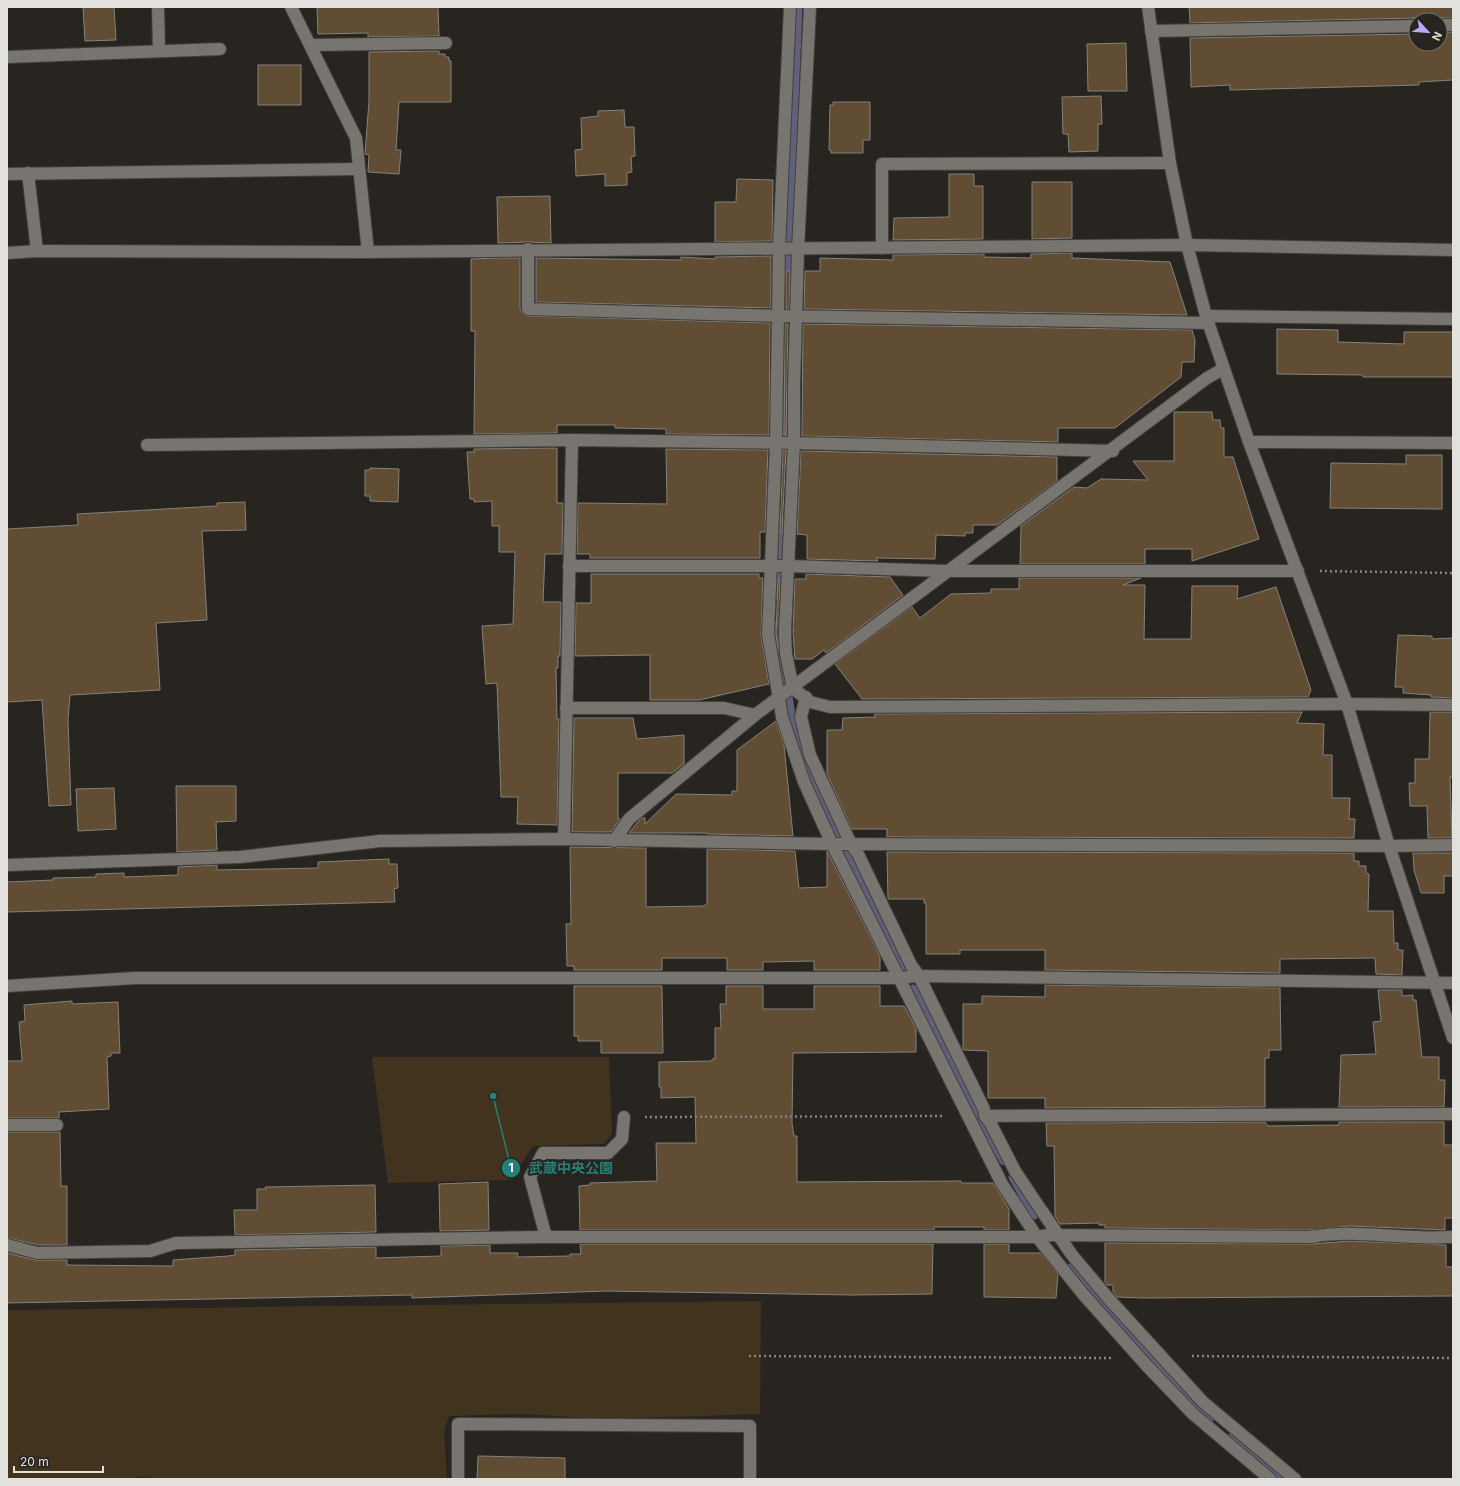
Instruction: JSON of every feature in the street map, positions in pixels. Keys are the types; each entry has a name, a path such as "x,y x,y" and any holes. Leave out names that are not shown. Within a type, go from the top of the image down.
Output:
{"street":[{"path":"158,7 159,51"},
{"path":"291,7 356,138 368,252"},
{"path":"790,7 779,248 776,443 769,567 771,579 768,634 782,717 804,782 832,844 900,978 966,1116 1002,1184 1037,1237 1083,1294 1139,1358 1193,1414 1270,1479"},
{"path":"810,7 798,250 794,443 788,566 786,654 793,688 815,704 830,708 1453,704"},
{"path":"1148,7 1150,31 1170,163 1187,245 1208,320 1248,442 1347,704 1389,846 1453,1038"},
{"path":"1150,31 1408,26"},
{"path":"310,46 446,43"},
{"path":"7,57 220,49"},
{"path":"882,248 882,164 1170,163"},
{"path":"7,174 359,169"},
{"path":"28,173 37,251"},
{"path":"7,253 37,251 368,252 528,249 779,248 798,250 1187,245 1453,250"},
{"path":"528,249 528,309 779,316 1208,320 1453,319"},
{"path":"614,841 629,819 755,715 1207,378 1223,369"},
{"path":"147,445 572,440 1112,450"},
{"path":"564,839 572,440"},
{"path":"1248,442 1453,443"},
{"path":"569,566 788,566 947,571 1298,571"},
{"path":"806,697 801,717 810,755 851,844 858,854 910,965 918,976 984,1109 985,1116 990,1122 1015,1171 1058,1235 1081,1266 1160,1356 1204,1402 1295,1479"},
{"path":"566,708 724,708 755,715"},
{"path":"7,865 240,857 380,841 564,839 832,844 1453,845"},
{"path":"7,986 135,978 900,978 918,976 1435,984 1453,983"},
{"path":"985,1116 1453,1114"},
{"path":"546,1237 530,1177 543,1154 608,1154 622,1140 624,1117"},
{"path":"7,1125 57,1125"},
{"path":"7,1245 38,1254 150,1252 176,1243 546,1237 1037,1237 1058,1235 1311,1237 1325,1234 1401,1235 1415,1237 1453,1236"},
{"path":"458,1479 458,1424 466,1424 750,1426 750,1479"}],"path":[{"path":"1298,571 1453,573"},
{"path":"624,1117 966,1116"},
{"path":"749,1356 1139,1358"},
{"path":"1160,1356 1453,1358"}],"shaded area":[{"path":"372,1057 609,1057 612,1134 604,1144 533,1146 511,1180 388,1183"},
{"path":"761,1301 760,1414 603,1419 523,1414 449,1416 444,1432 447,1479 175,1479 137,1477 137,1479 7,1479 7,1310"}],"building":[{"path":"83,7 114,7 116,40 85,41"},
{"path":"317,7 438,7 439,36 368,37 368,33 318,34"},
{"path":"1189,7 1453,7 1453,18 1448,18 1448,12 1408,12 1408,18 1190,23"},
{"path":"1448,32 1453,32 1453,80 1419,82 1419,85 1230,90 1230,85 1191,87 1190,38 1408,34 1408,52 1448,52"},
{"path":"1126,43 1127,91 1088,91 1087,44"},
{"path":"439,51 439,54 445,54 445,57 449,57 449,61 451,61 451,102 399,102 396,150 401,150 399,174 368,172 369,155 365,154 369,101 369,52"},
{"path":"258,65 301,65 301,105 258,105"},
{"path":"1101,96 1102,124 1098,124 1098,151 1069,152 1068,134 1063,134 1062,97"},
{"path":"833,102 870,102 870,140 863,140 863,153 831,153 831,150 829,150 830,105 833,105"},
{"path":"624,110 625,127 634,127 635,156 631,157 632,172 627,173 627,185 605,186 605,174 576,176 575,150 582,149 581,118 598,116 598,111"},
{"path":"949,174 974,174 974,186 983,186 983,239 893,240 894,218 949,217"},
{"path":"737,179 773,180 772,241 715,242 715,202 736,202"},
{"path":"1032,182 1072,182 1072,238 1032,239"},
{"path":"550,196 551,243 498,243 497,197"},
{"path":"1072,253 1072,258 1170,262 1187,315 804,309 805,271 820,271 820,258 893,260 893,255 984,254 984,257 1031,258 1031,254"},
{"path":"771,256 771,308 536,302 536,258 681,260 681,257 715,259 715,257"},
{"path":"520,258 520,309 522,313 527,316 770,323 769,435 666,434 666,429 615,428 615,425 557,425 557,433 474,434 475,331 471,331 471,259"},
{"path":"786,271 790,271 789,309 786,309"},
{"path":"785,324 788,324 786,435 784,435"},
{"path":"803,324 1192,330 1195,340 1194,362 1182,362 1181,377 1115,428 1058,428 1058,442 802,436"},
{"path":"1277,329 1338,330 1338,342 1404,344 1404,332 1453,332 1453,377 1363,377 1363,375 1277,374"},
{"path":"1174,412 1212,412 1213,420 1220,420 1221,428 1224,428 1224,457 1233,457 1259,539 1192,561 1192,549 1145,549 1145,564 1020,564 1021,526 1074,487 1087,488 1101,479 1148,480 1133,461 1174,461"},
{"path":"557,448 557,503 563,503 562,554 545,554 543,602 561,602 560,656 558,656 558,668 556,668 557,719 559,719 557,825 517,824 518,797 501,797 497,683 486,684 482,626 513,624 515,552 499,552 499,526 492,526 492,501 474,502 474,499 470,499 467,452 474,452 474,449"},
{"path":"666,449 768,450 765,532 760,532 760,558 590,558 590,554 577,554 578,503 667,504"},
{"path":"783,450 786,450 782,533 780,533"},
{"path":"801,451 1057,457 1057,481 997,525 973,525 973,533 965,533 965,536 936,535 935,559 876,558 878,561 807,559 807,535 797,534"},
{"path":"1406,455 1442,455 1442,509 1330,508 1331,463 1406,464"},
{"path":"370,468 399,469 398,502 370,501 370,496 365,496 365,470 370,470"},
{"path":"245,502 246,530 202,531 207,620 156,623 160,690 70,695 68,719 71,805 49,806 42,700 7,702 7,529 78,525 77,514 217,506 217,503"},
{"path":"591,574 759,574 759,578 763,578 761,635 769,684 699,700 650,700 650,655 575,656 576,603 591,603"},
{"path":"806,574 890,577 903,595 826,653 824,650 812,659 795,659 793,632 795,579 806,579"},
{"path":"1019,578 1141,578 1123,585 1145,585 1144,639 1191,639 1192,586 1238,586 1237,599 1276,587 1311,690 1308,697 862,699 835,664 912,607 920,618 951,594 991,593 991,589 1019,589"},
{"path":"778,579 780,579 778,650 776,634"},
{"path":"1398,635 1432,636 1432,639 1453,638 1453,698 1403,693 1403,687 1395,687"},
{"path":"1302,712 1297,723 1324,724 1323,755 1332,755 1332,798 1350,798 1349,819 1355,819 1354,838 887,837 887,829 852,829 827,774 827,730 842,730 843,718 876,717 874,714"},
{"path":"1430,712 1453,712 1453,777 1450,777 1452,838 1428,838 1427,806 1410,806 1409,783 1415,783 1415,759 1429,759"},
{"path":"574,718 633,718 637,739 684,735 684,764 672,773 618,773 618,819 620,819 611,832 572,832"},
{"path":"776,721 784,745 793,836 707,833 629,833 641,818 645,818 645,824 676,794 732,795 732,791 737,791 737,750"},
{"path":"176,786 236,786 236,821 216,822 217,850 177,852"},
{"path":"114,788 116,829 78,831 76,789"},
{"path":"570,847 646,848 646,907 704,906 707,904 707,849 795,851 799,888 827,887 827,851 880,956 880,970 814,970 814,961 763,962 763,970 727,970 727,958 662,958 662,970 574,970 574,966 567,966 566,924 571,924"},
{"path":"887,852 1354,853 1354,861 1359,861 1359,866 1366,866 1366,873 1369,874 1368,911 1393,911 1394,943 1398,943 1398,950 1403,950 1402,975 1376,974 1375,958 1280,959 1280,973 1045,970 1045,950 960,950 960,954 926,954 926,903 924,903 924,899 888,899"},
{"path":"1413,853 1453,853 1453,876 1444,876 1444,893 1421,893 1414,870"},
{"path":"389,859 389,864 397,864 398,888 394,889 395,902 7,912 7,882 53,880 53,878 96,877 96,874 124,873 124,877 178,875 178,867 217,865 217,870 318,868 318,862"},
{"path":"1045,985 1280,988 1281,1050 1269,1050 1269,1058 1265,1058 1265,1107 1045,1108 1045,1098 988,1098 988,1051 963,1049 963,1004 982,1004 982,996 1045,997"},
{"path":"574,986 662,986 663,1053 601,1053 601,1041 578,1041 578,1036 574,1036"},
{"path":"726,986 763,986 763,1009 814,1009 814,986 880,986 880,1006 904,1006 916,1028 916,1052 793,1053 792,1124 794,1136 797,1136 797,1182 961,1181 961,1183 993,1183 1009,1209 1009,1230 984,1230 984,1227 934,1227 934,1230 580,1230 579,1186 590,1185 590,1183 657,1181 656,1143 696,1143 695,1097 661,1098 661,1087 659,1087 659,1062 712,1061 712,1059 715,1059 715,1028 721,1028 720,1004 726,1004"},
{"path":"1378,990 1402,990 1402,996 1413,995 1413,1000 1416,1000 1422,1057 1439,1057 1439,1080 1445,1080 1444,1107 1339,1107 1341,1055 1376,1054 1373,1022 1381,1021"},
{"path":"72,1001 72,1004 118,1002 120,1053 111,1053 111,1056 107,1057 109,1109 59,1112 59,1118 7,1118 7,1061 22,1061 19,1022 25,1021 24,1005"},
{"path":"1265,1122 1268,1126 1339,1125 1339,1122 1444,1122 1444,1145 1453,1145 1453,1218 1445,1218 1445,1230 1350,1226 1310,1230 1105,1228 1105,1225 1099,1225 1099,1223 1060,1224 1055,1216 1054,1146 1047,1146 1046,1123"},
{"path":"7,1132 60,1132 61,1186 67,1186 67,1245 39,1245 7,1238"},
{"path":"488,1182 489,1230 440,1231 439,1184"},
{"path":"375,1185 376,1232 235,1235 234,1210 257,1210 257,1189 266,1189 265,1187"},
{"path":"1350,1241 1446,1245 1446,1267 1453,1267 1453,1296 1117,1297 1113,1292 1113,1285 1107,1285 1105,1282 1105,1243 1311,1244"},
{"path":"580,1244 933,1244 932,1294 854,1295 606,1291 412,1298 412,1295 7,1303 7,1253 36,1260 67,1260 67,1265 173,1266 173,1260 235,1255 235,1250 376,1247 376,1258 441,1256 441,1246 490,1245 490,1253 518,1253 517,1257 570,1256 570,1254 581,1254"},
{"path":"984,1244 1009,1244 1009,1253 1041,1253 1058,1274 1056,1298 984,1297"},
{"path":"478,1456 565,1458 565,1479 477,1479"}],"waterway":[{"path":"787,282 798,7"},
{"path":"783,462 785,387"},
{"path":"779,596 781,521"},
{"path":"778,625 791,717 811,780 903,968"},
{"path":"913,989 976,1114 1004,1161"},
{"path":"1013,1177 1034,1215"},
{"path":"1072,1267 1140,1349 1209,1420"},
{"path":"1231,1438 1281,1479"}],"place":[{"name":"武蔵中央公園","path":"493,1096"}]}
